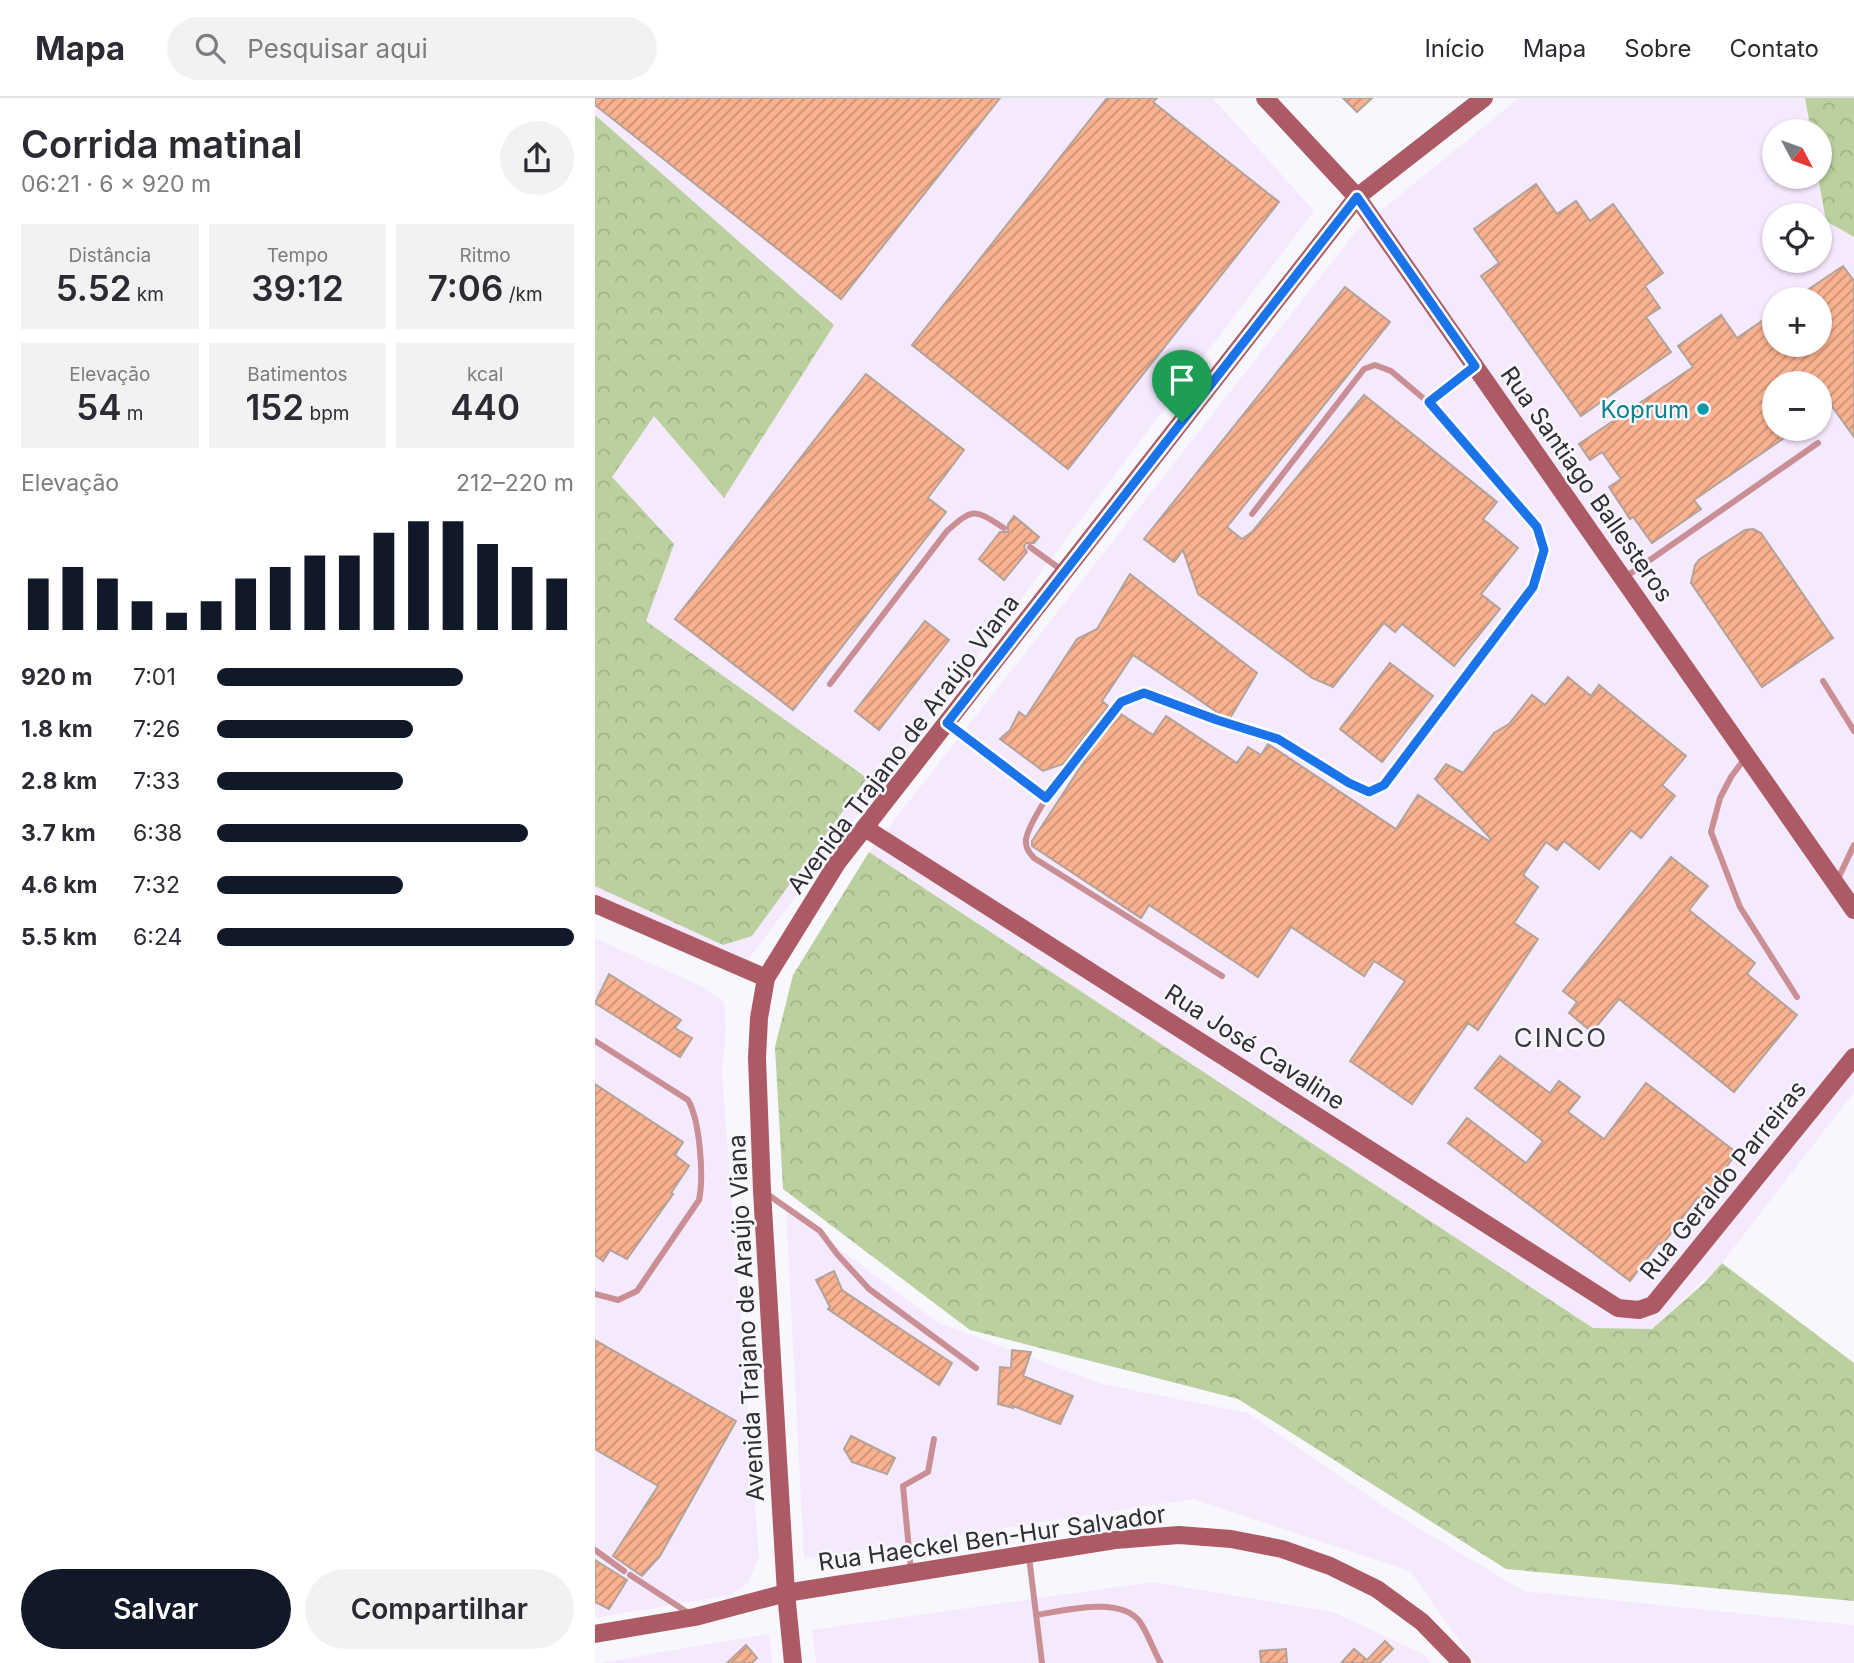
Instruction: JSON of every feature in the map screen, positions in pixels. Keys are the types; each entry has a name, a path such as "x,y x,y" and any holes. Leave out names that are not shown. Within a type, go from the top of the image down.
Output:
{"street":[{"name":"Rua Santiago Ballesteros","path":"1265,98 1357,197 1854,910"},
{"name":"Avenida Trajano de Araújo Viana","path":"793,1663 786,1593 762,1191 757,1058 759,1018 766,978 837,863 1357,197 1484,98"},
{"name":"Rua José Cavaline","path":"865,828 1618,1308"},
{"path":"595,904 766,978"},
{"name":"Rua Geraldo Parreiras","path":"1618,1308 1639,1310 1653,1305 1854,1057"},
{"name":"Rua Haeckel Ben-Hur Salvador","path":"786,1593 1115,1540 1179,1535 1231,1539 1282,1549 1330,1566 1377,1589 1422,1622 1462,1663"},
{"path":"595,1634 695,1617 786,1593"}],"lane":[{"path":"1222,976 1034,858 1027,850 1026,838 1046,798 1121,702 1144,693 1278,739 1349,783 1369,792 1384,785 1533,587 1544,550 1537,527 1429,402 1391,370 1375,365 1364,369 1252,514"},
{"path":"1429,402 1475,366"},
{"path":"1623,579 1818,443"},
{"path":"830,684 947,531 967,513 981,513 1004,528"},
{"path":"1030,547 1065,572"},
{"path":"1823,681 1854,731"},
{"path":"947,723 1046,798"},
{"path":"1747,757 1731,777 1720,799 1711,832 1740,907 1797,996"},
{"path":"1835,885 1854,845"},
{"path":"595,1041 688,1100 694,1111 702,1186 699,1200 637,1291 618,1300 595,1294"},
{"path":"762,1191 802,1216 820,1231 869,1289 976,1368"},
{"path":"911,1573 903,1486 928,1472 935,1439"},
{"path":"595,1550 664,1599 695,1617"},
{"path":"1029,1555 1042,1663"},
{"path":"1036,1615 1094,1605 1130,1614 1139,1620 1160,1662"}],"shaded area":[{"path":"595,98 1213,98 1314,211 741,969 595,900"},
{"path":"1519,98 1805,98 1809,119 1762,119 1762,189 1820,189 1823,203 1762,203 1762,273 1832,273 1832,224 1854,237 1854,1092 1722,1263 1652,1329 1593,1328 869,852 1357,230"},
{"path":"595,938 705,988 724,1003 726,1028 722,1072 759,1557 748,1583 731,1595 595,1618"},
{"path":"786,1209 939,1323 1102,1384 1248,1413 1389,1510 1524,1591 1854,1625 1854,1663 1475,1663 1410,1571 1193,1499 804,1559"},
{"path":"1153,1582 1333,1612 1425,1655 1431,1663 816,1663 812,1630"},
{"path":"769,1634 772,1663 599,1663"}],"green space":[{"path":"1805,98 1854,98 1854,237 1832,224 1832,203 1823,203 1820,189 1832,189 1832,119 1809,119"},
{"path":"595,115 834,325 724,498 654,416 612,477 674,544 646,621 867,778 752,936 723,945 595,886"},
{"path":"869,852 1593,1328 1652,1329 1704,1283 1722,1263 1854,1363 1854,1601 1506,1569 1238,1399 970,1330 783,1189 775,1047 793,975"}],"building":[{"path":"595,98 1000,98 841,299 595,105"},
{"path":"1107,98 1157,98 1153,102 1279,202 1068,469 912,345"},
{"path":"1343,98 1372,98 1357,112"},
{"path":"1536,184 1557,214 1576,201 1590,221 1613,204 1663,273 1645,286 1660,308 1646,317 1671,352 1581,416 1481,276 1499,263 1474,229"},
{"name":"Koprum","path":"1843,266 1854,281 1854,437 1832,406 1832,371 1762,371 1762,441 1780,441 1694,500 1701,509 1652,543 1633,517 1630,519 1609,487 1621,479 1602,452 1590,460 1579,444 1693,367 1678,346 1721,315 1737,338 1762,321 1762,357 1832,357 1832,287 1812,287"},
{"path":"1345,287 1390,322 1227,527 1242,539 1252,532 1364,395 1497,502 1483,519 1518,548 1481,594 1500,609 1454,666 1402,624 1395,632 1384,623 1333,687 1312,678 1198,594 1183,550 1174,562 1144,539"},
{"path":"866,374 964,450 928,498 946,512 793,710 675,619"},
{"path":"1014,516 1039,537 1034,543 1026,543 1024,547 1027,552 1004,580 979,559 1000,532 1008,532 1008,524"},
{"path":"1753,529 1761,533 1833,638 1762,687 1691,583 1695,565 1700,559 1745,530"},
{"path":"1130,574 1257,673 1230,718 1223,716 1133,655 1102,701 1108,706 1063,764 1043,771 1000,739 1010,730 1019,712 1026,717 1077,639 1097,629"},
{"path":"925,621 949,640 879,730 855,711"},
{"path":"1390,663 1433,696 1382,762 1340,729"},
{"path":"1568,677 1591,696 1599,685 1686,756 1662,785 1675,796 1641,838 1631,830 1599,869 1564,841 1557,850 1546,842 1523,875 1538,887 1514,923 1538,939 1478,1030 1468,1023 1412,1104 1350,1061 1405,981 1374,961 1364,976 1291,927 1258,977 1149,905 1141,918 1032,846 1032,841 1089,754 1082,757 1118,712 1153,735 1166,716 1237,763 1248,747 1261,755 1268,744 1396,829 1418,795 1489,841 1491,839 1435,779 1446,764 1463,773 1494,733 1509,724 1532,695 1545,705"},
{"path":"1671,857 1708,886 1689,910 1755,963 1747,974 1797,1015 1734,1092 1619,999 1592,1032 1569,1013 1577,1002 1563,991"},
{"path":"609,974 681,1020 675,1028 692,1038 680,1057 595,1003"},
{"path":"1500,1056 1550,1093 1559,1081 1580,1097 1568,1112 1604,1139 1646,1083 1737,1153 1701,1199 1698,1197 1662,1245 1659,1243 1630,1281 1448,1143 1467,1118 1526,1163 1543,1141 1475,1088"},
{"path":"595,1084 683,1142 675,1155 689,1166 671,1193 673,1194 627,1259 610,1250 603,1261 595,1255"},
{"path":"834,1271 842,1290 952,1363 939,1385 828,1309 830,1307 816,1280"},
{"path":"595,1340 736,1421 660,1556 642,1576 613,1556 658,1486 595,1449"},
{"path":"1012,1350 1031,1352 1023,1376 1073,1396 1060,1424 1013,1406 998,1404 1000,1367 1011,1368"},
{"path":"851,1436 895,1458 887,1474 852,1462 844,1449"},
{"path":"595,1560 627,1580 609,1609 595,1602"},
{"path":"1385,1641 1393,1649 1379,1663 1341,1663 1354,1649 1367,1660"},
{"path":"746,1645 757,1658 752,1663 727,1663"},
{"path":"1286,1649 1287,1663 1261,1663 1260,1651"}],"place":[{"name":"Koprum","path":"1703,409"}],"district":[{"name":"CINCO","path":"1561,1037"}],"route":[{"path":"1357,197 1475,366 1429,402 1537,527 1544,550 1533,587 1384,785 1369,792 1349,783 1278,739 1144,693 1121,702 1098,728 1046,798 947,723 1182,422 1357,197"}]}
